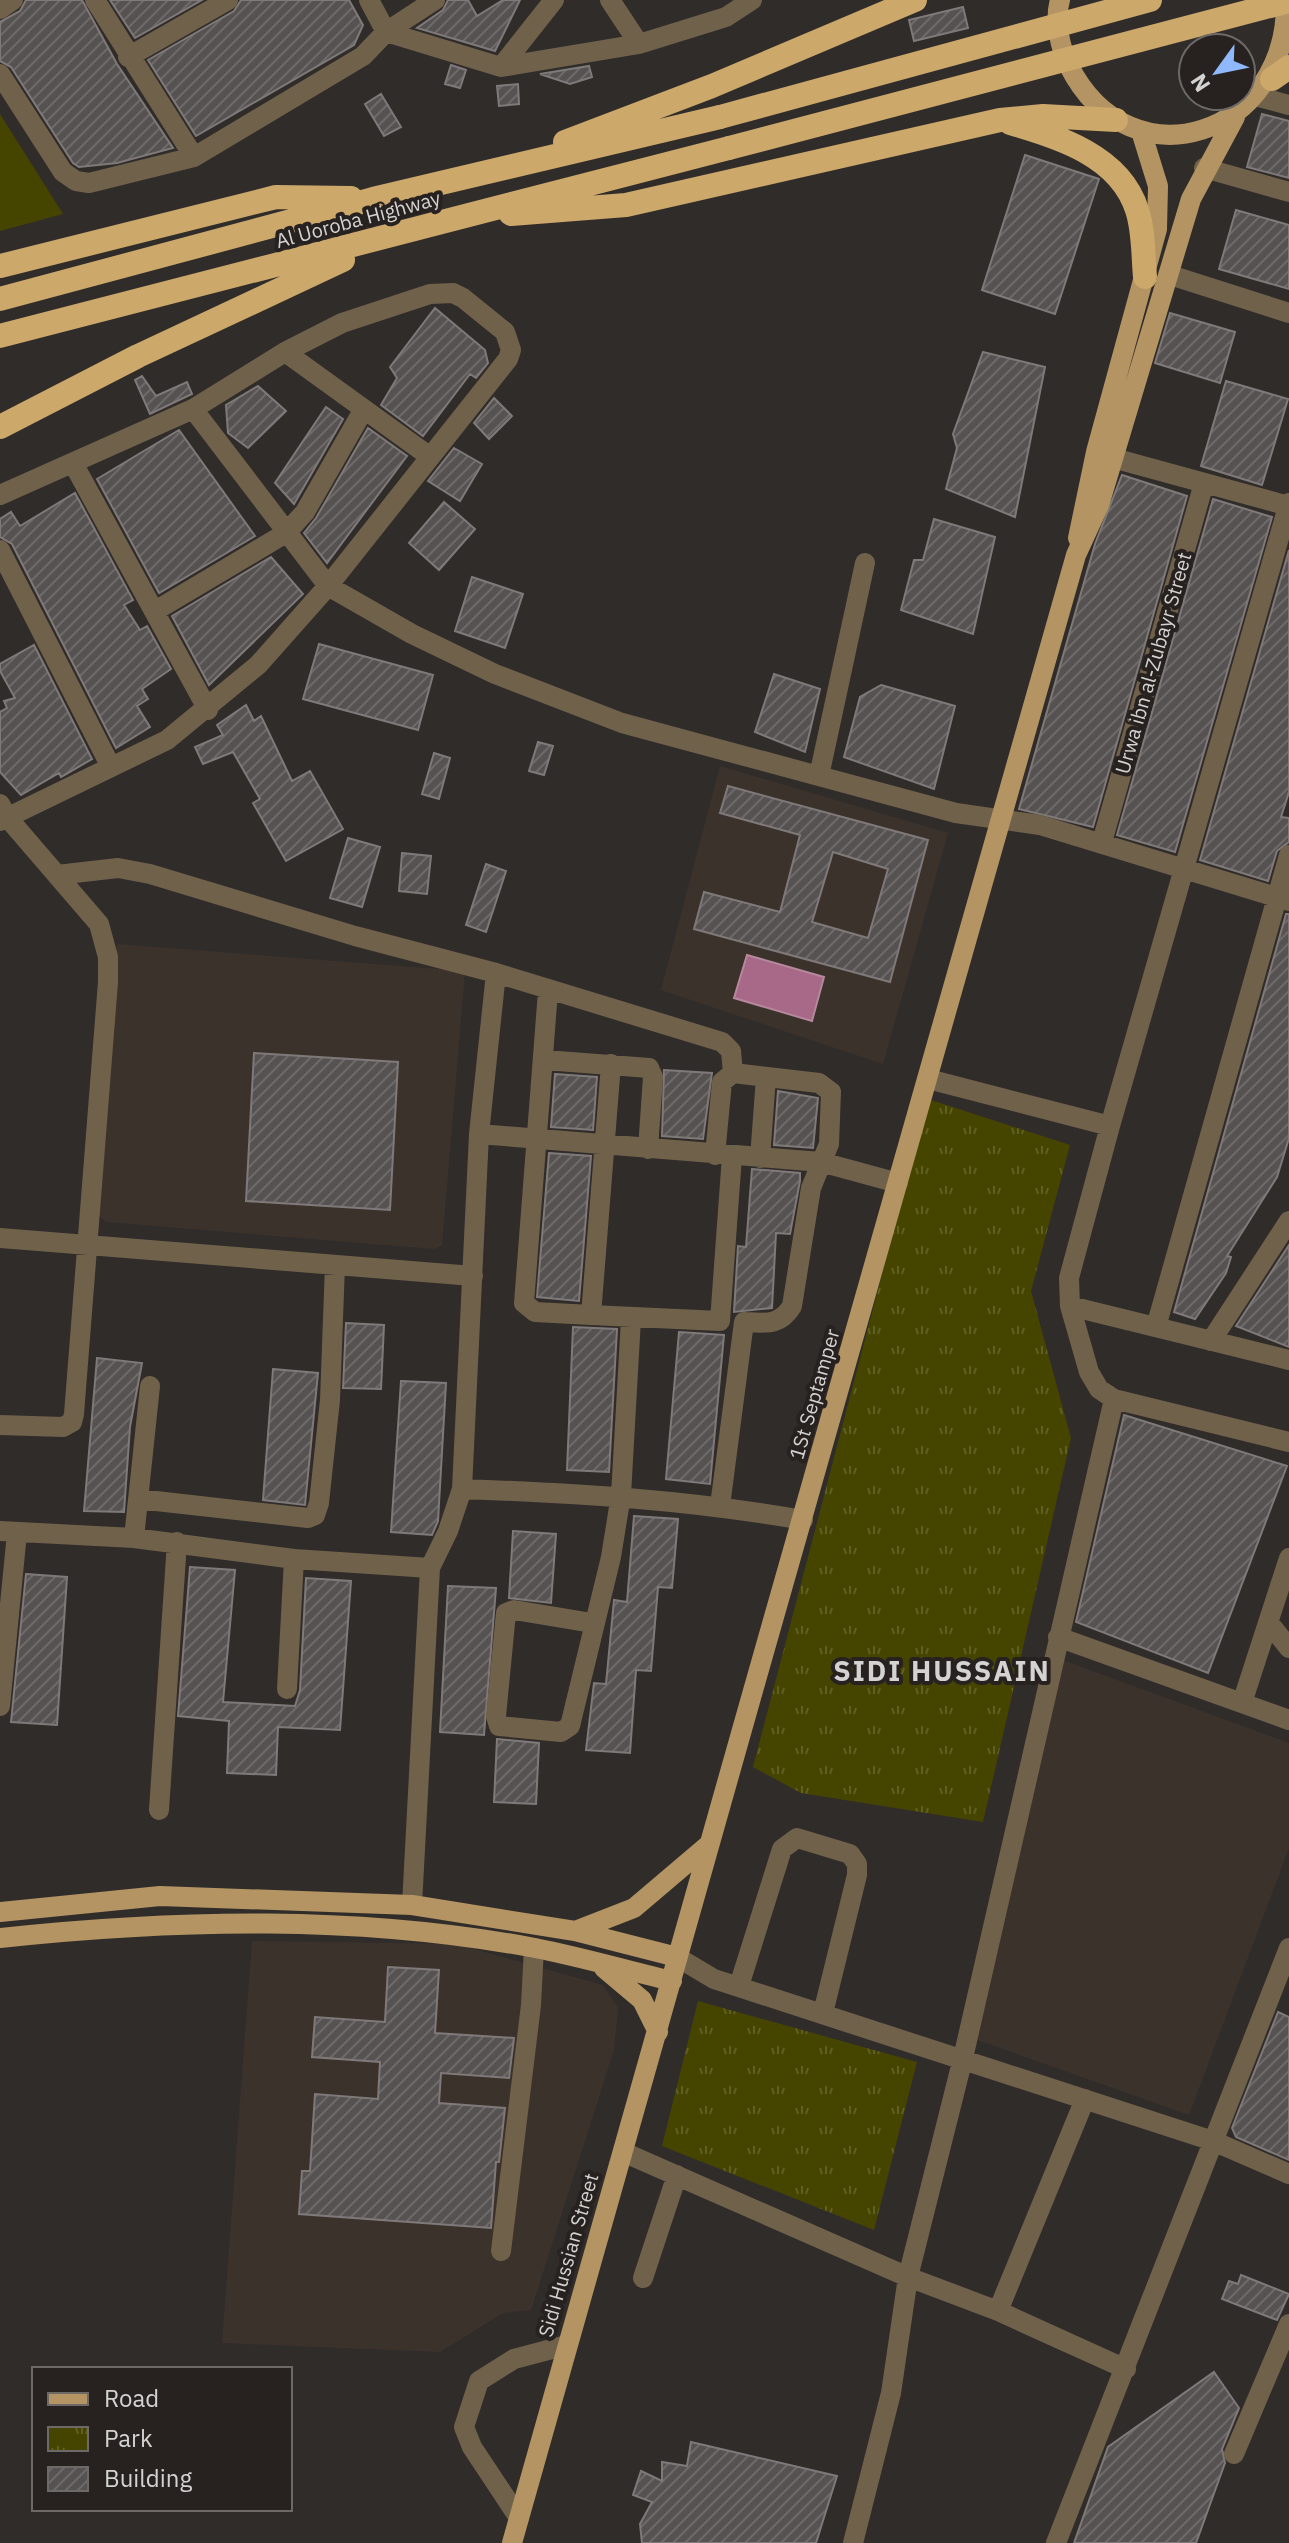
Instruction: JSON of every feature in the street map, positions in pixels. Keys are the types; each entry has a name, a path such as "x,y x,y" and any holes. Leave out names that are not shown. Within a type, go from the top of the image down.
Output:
{"highway":[{"path":"468,180 712,86 915,0"},
{"name":"Al Uoroba Highway","path":"0,299 373,199 468,180 720,117 1150,0"},
{"name":"Al Uoroba Highway","path":"0,336 1288,1"},
{"path":"465,216 565,212 626,205 1000,120 1043,116 1116,120"},
{"path":"1000,120 1074,146 1110,169 1137,209 1145,277"},
{"path":"0,266 276,197 373,199"},
{"path":"0,427 138,356 394,236"}],"main road":[{"path":"1060,0 1061,51 1082,91 1116,120 1141,131 1173,135 1206,131 1235,117"},
{"path":"1076,555 1099,505 1191,199 1204,168 1235,117 1273,81 1286,41 1288,1"},
{"path":"1076,555 1084,499 1145,277 1160,208 1158,186 1141,131"},
{"name":"1St Septamper","path":"672,1981 707,1846 803,1520 1076,555"},
{"path":"575,1931 634,1908 707,1846"},
{"path":"0,1912 160,1896 412,1905 575,1931 677,1957"},
{"path":"0,1938 135,1925 320,1925 441,1935 534,1948 672,1981"},
{"path":"590,1960 635,1993 651,2014 658,2032"},
{"name":"Sidi Hussian Street","path":"512,2543 672,1981"}],"street":[{"path":"0,9 13,0"},
{"path":"95,0 128,57 194,157"},
{"path":"128,57 228,0"},
{"path":"369,0 386,32 501,67 639,44 726,17 752,0"},
{"path":"0,74 63,172 76,181 89,183 194,157 363,56 386,32 435,0"},
{"path":"501,67 554,0"},
{"path":"610,0 639,44"},
{"path":"1273,81 1289,105"},
{"path":"1204,168 1289,192"},
{"path":"1170,275 1289,313"},
{"path":"0,495 193,409 285,352 342,323 430,294 453,293 463,298 505,332 511,350 508,359 328,586 258,665 208,710 167,740 2,814 99,924 108,957 72,1422 47,1429 0,1425"},
{"path":"285,352 429,456"},
{"path":"193,409 328,586 412,634 553,699 622,723 956,813 1040,825 1283,899"},
{"path":"155,611 286,533 305,512 364,409"},
{"path":"1113,458 1289,505 1110,1126 1069,1278 1070,1306 1089,1372 1099,1389 1114,1399 1289,1442"},
{"path":"73,463 208,710"},
{"name":"Urwa ibn al-Zubayr Street","path":"1102,842 1204,483"},
{"path":"0,550 111,767"},
{"path":"819,776 865,563"},
{"path":"1156,1327 1283,899 1289,855"},
{"path":"57,875 118,868 150,874 355,936 496,973 722,1042 731,1051 733,1073"},
{"path":"412,1905 430,1568 448,1531 462,1489 479,1134 496,973"},
{"path":"548,991 524,1303 535,1312 631,1319 775,1323 785,1317 792,1306 811,1188 829,1144 831,1092 819,1083 733,1073 722,1082 724,1155 720,1321"},
{"path":"545,1060 642,1066 652,1071 648,1149"},
{"path":"591,1315 611,1064"},
{"path":"760,1158 766,1077"},
{"path":"928,1079 1110,1126"},
{"path":"479,1134 821,1162 898,1183"},
{"path":"1211,1341 1289,1221"},
{"path":"0,1238 473,1276"},
{"path":"138,1499 308,1518 315,1515 319,1503 330,1400 335,1265"},
{"path":"1070,1306 1289,1360"},
{"path":"592,1623 514,1610 506,1613 496,1716 499,1726 561,1732 569,1729 592,1623 611,1557 621,1495 631,1319"},
{"path":"720,1506 744,1322"},
{"path":"134,1538 150,1386"},
{"path":"853,2543 891,2393 908,2277 963,2058 1114,1399"},
{"path":"462,1489 621,1495 720,1506 803,1520"},
{"path":"0,1706 8,1532 134,1538 294,1559 430,1568"},
{"path":"159,1810 177,1542"},
{"path":"1242,1703 1289,1558"},
{"path":"287,1689 294,1559"},
{"path":"1269,1623 1289,1648"},
{"path":"1058,1637 1289,1720"},
{"path":"739,1986 782,1849 797,1838 850,1854 857,1864 857,1875 823,2013"},
{"path":"501,2251 531,2005 534,1948"},
{"path":"1056,2543 1289,1948"},
{"path":"677,1957 714,1979 1213,2141 1289,2174"},
{"path":"672,1981 714,1979"},
{"path":"998,2311 1085,2099"},
{"path":"623,2152 908,2277 998,2311 1126,2369"},
{"path":"643,2278 677,2175"},
{"path":"1234,2454 1289,2324"},
{"path":"519,2518 472,2447 464,2427 479,2381 514,2359 567,2345"}],"shaded area":[{"path":"720,766 948,833 883,1064 661,990"},
{"path":"117,944 465,971 442,1245 435,1249 106,1222 98,1215 94,1207"},
{"path":"747,955 824,977 812,1021 734,998"},
{"path":"1057,1658 1289,1743 1289,1848 1189,2115 969,2037"},
{"path":"252,1941 456,1944 603,1985 618,2008 614,2050 531,2310 503,2313 440,2352 222,2343"}],"green space":[{"path":"0,114 63,214 0,231"},
{"path":"928,1099 1070,1145 1031,1291 1071,1438 983,1822 801,1793 753,1767"},
{"path":"698,2001 917,2062 874,2230 662,2146"}],"building":[{"path":"26,0 82,0 117,64 173,148 117,163 79,167 73,163 11,67 0,61 0,22 20,11"},
{"path":"110,0 202,0 135,38"},
{"path":"241,0 349,0 363,25 354,45 196,136 148,60 234,11"},
{"path":"448,0 468,0 477,16 503,0 520,0 495,51 417,28 443,10"},
{"path":"963,7 968,28 914,41 909,20"},
{"path":"451,65 466,70 460,88 445,84"},
{"path":"589,66 592,77 570,84 540,74"},
{"path":"518,84 519,104 499,106 497,86"},
{"path":"381,94 401,127 384,136 365,104"},
{"path":"1262,114 1289,121 1289,178 1247,167"},
{"path":"1025,155 1099,179 1055,314 982,290"},
{"path":"1236,210 1289,225 1289,289 1219,269"},
{"path":"435,308 485,350 488,363 476,378 470,374 423,436 381,405 397,378 390,367"},
{"path":"1170,313 1235,332 1220,383 1155,363"},
{"path":"983,352 1045,367 1015,517 946,489 957,448 953,434"},
{"path":"142,376 156,396 187,382 192,394 150,414 135,380"},
{"path":"1226,381 1288,399 1262,485 1201,466"},
{"path":"258,386 286,411 248,448 228,433 226,405"},
{"path":"494,398 512,416 489,439 474,423"},
{"path":"326,407 343,419 294,504 275,483"},
{"path":"368,428 407,456 327,563 304,533 316,518"},
{"path":"179,430 255,536 159,593 97,479"},
{"path":"454,448 482,464 460,501 428,481"},
{"path":"1122,475 1187,496 1093,827 1019,809 1095,544"},
{"path":"75,493 133,600 124,605 140,630 147,626 171,669 142,689 148,699 137,706 150,727 116,748 12,544 0,537 0,519 11,512 20,526"},
{"path":"1213,499 1272,517 1175,852 1117,835"},
{"path":"444,502 475,529 439,570 409,543"},
{"path":"934,519 995,537 973,634 901,610 914,560 923,560"},
{"path":"1289,550 1289,792 1281,817 1289,818 1289,842 1277,851 1268,881 1200,860"},
{"path":"271,557 303,594 209,685 172,616"},
{"path":"472,577 523,594 505,648 455,631"},
{"path":"319,644 433,675 418,730 303,699"},
{"path":"34,645 92,759 61,777 59,773 21,795 0,772 0,712 7,708 4,701 15,698 0,671 0,664"},
{"path":"774,674 820,689 805,752 755,732"},
{"path":"881,685 955,706 934,789 844,757 860,697"},
{"path":"246,705 254,721 261,716 292,781 310,771 343,829 286,861 253,803 260,799 233,752 203,764 195,747 223,735 217,725"},
{"path":"538,742 553,746 544,775 529,771"},
{"path":"434,753 450,758 439,799 422,794"},
{"path":"728,786 928,840 890,982 694,929 704,892 780,912 800,835 720,813","holes":["833,852 888,869 868,938 812,922"]},
{"path":"348,838 380,847 362,907 330,898"},
{"path":"402,853 431,856 427,894 399,891"},
{"path":"486,864 506,871 486,932 466,925"},
{"path":"1286,914 1289,914 1289,1138 1277,1177 1227,1256 1231,1257 1226,1273 1195,1319 1174,1312"},
{"path":"254,1053 398,1062 390,1210 246,1201"},
{"path":"664,1070 712,1073 703,1139 662,1136"},
{"path":"555,1074 597,1077 593,1130 551,1127"},
{"path":"778,1091 818,1098 813,1148 774,1145"},
{"path":"549,1153 591,1156 579,1301 537,1297"},
{"path":"752,1169 800,1173 800,1181 790,1234 776,1233 772,1308 734,1312 738,1246 746,1247"},
{"path":"1289,1245 1289,1347 1236,1326"},
{"path":"346,1323 384,1325 381,1389 343,1388"},
{"path":"573,1327 617,1329 609,1472 567,1470"},
{"path":"679,1332 724,1335 710,1484 666,1479"},
{"path":"97,1358 142,1363 130,1427 124,1512 84,1511"},
{"path":"273,1369 318,1373 305,1505 263,1500"},
{"path":"401,1381 446,1383 438,1521 432,1535 391,1532"},
{"path":"1124,1415 1287,1466 1208,1673 1076,1622"},
{"path":"634,1516 678,1519 672,1588 658,1587 651,1671 636,1670 630,1753 586,1750 594,1683 606,1684 614,1600 627,1602"},
{"path":"513,1531 556,1534 551,1603 509,1598"},
{"path":"190,1567 235,1570 223,1702 295,1706 300,1690 306,1578 351,1581 340,1730 278,1727 276,1775 227,1773 229,1721 178,1716"},
{"path":"26,1574 67,1577 57,1725 11,1722"},
{"path":"448,1586 496,1588 484,1735 440,1732"},
{"path":"497,1739 539,1743 536,1804 494,1802"},
{"path":"388,1967 439,1970 435,2033 514,2038 509,2078 441,2073 439,2103 505,2108 499,2162 496,2162 491,2228 299,2214 302,2171 310,2171 315,2094 378,2099 380,2062 312,2057 315,2017 385,2022"},
{"path":"1278,2012 1289,2017 1289,2160 1236,2137 1232,2128"},
{"path":"1241,2275 1289,2294 1277,2320 1222,2299 1229,2281 1238,2284"},
{"path":"1214,2372 1239,2408 1222,2449 1225,2463 1196,2543 1074,2543 1108,2447"},
{"path":"691,2442 837,2476 816,2543 642,2543 640,2524 652,2502 633,2495 641,2471 662,2481 662,2462 687,2466"}],"district":[{"name":"SIDI HUSSAIN","path":"942,1670"}]}
